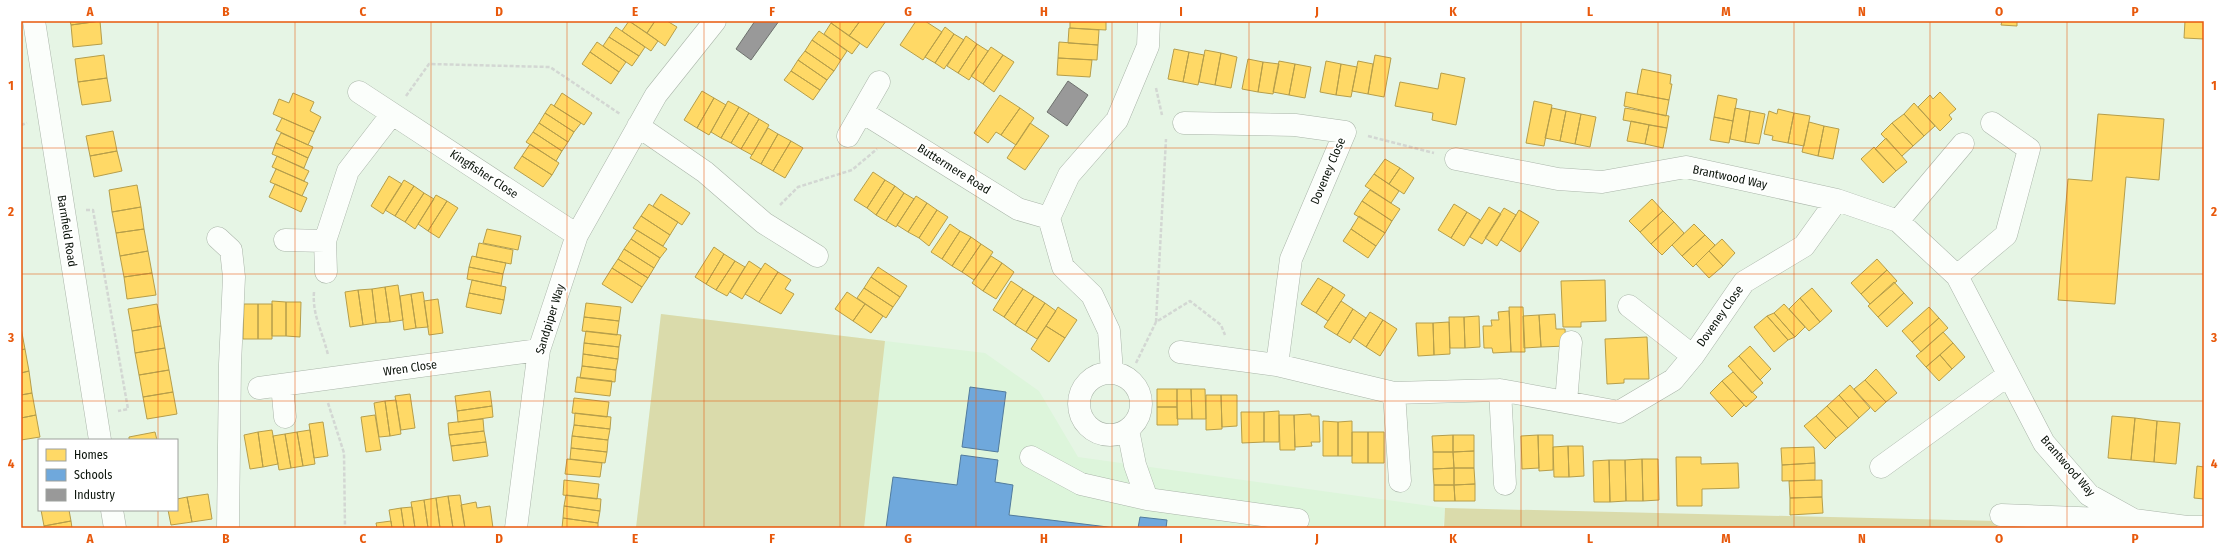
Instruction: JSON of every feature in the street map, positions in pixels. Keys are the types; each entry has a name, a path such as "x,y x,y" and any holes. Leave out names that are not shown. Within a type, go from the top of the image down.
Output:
{"street":[{"name":"Barnfield Road","path":"34,21 100,439"},
{"name":"Sandpiper Way","path":"516,528 539,350 577,235 656,95 715,21"},
{"path":"1112,372 1109,331 1092,295 1063,267 1049,218 1069,176 1117,120 1148,46 1149,21"},
{"path":"848,136 879,82"},
{"name":"Kingfisher Close","path":"359,92 577,235"},
{"name":"Buttermere Road","path":"862,112 1018,209 1049,218"},
{"path":"326,272 325,241 348,171 392,114"},
{"name":"Doveney Close","path":"1174,122 1295,125 1345,132 1291,259 1278,365"},
{"path":"1957,276 2006,235 2029,149 1992,123"},
{"path":"638,126 705,172 764,224 817,256"},
{"path":"1898,220 1963,144"},
{"name":"Brantwood Way","path":"1456,159 1558,179 1602,182 1686,167 1837,200 1898,220 1957,276 2044,443 2090,495 2134,520 2187,527 2204,527"},
{"name":"Doveney Close","path":"1180,352 1278,365 1394,393 1500,390 1619,412 1673,380 1693,356 1744,282 1804,246 1837,200"},
{"path":"218,238 231,250 234,277 230,364 228,528"},
{"path":"285,240 325,241"},
{"name":"Doveney Close","path":"1629,306 1693,356"},
{"path":"1566,402 1571,342"},
{"name":"Wren Close","path":"259,388 539,350"},
{"path":"1112,372 1129,378 1140,394 1140,414 1128,430 1108,436 1090,429 1079,412 1080,392 1093,377 1112,372"},
{"path":"1881,467 2008,375"},
{"path":"282,385 286,417"},
{"path":"1500,390 1505,484"},
{"path":"1394,393 1400,481"},
{"path":"1128,430 1135,466 1147,499"},
{"path":"1031,457 1081,484 1147,499 1298,520"},
{"path":"112,511 115,528"},
{"path":"2001,514 2134,520"}],"path":[{"path":"392,114 429,64 550,66 638,126"},
{"path":"1156,84 1174,122"},
{"path":"764,224 798,187 852,170 895,132"},
{"path":"1345,132 1375,137 1456,159"},
{"path":"1156,322 1167,144 1166,136"},
{"path":"94,210 128,409"}],"shaded area":[{"path":"661,314 985,353 1039,391 1078,457 1445,508 1443,528 636,528"},
{"path":"661,314 885,341 864,528 636,528"},
{"path":"1445,508 1997,521 1997,528 1444,528"}],"building: Homes":[{"path":"70,21 100,21 71,25"},
{"path":"100,21 102,44 73,47 71,25"},
{"path":"629,21 655,21 647,33"},
{"path":"629,21 658,41 651,51 622,31"},
{"path":"655,21 667,21 677,27 665,46 647,33"},
{"path":"833,21 860,21 849,36 831,23"},
{"path":"860,21 886,21 867,48 849,36"},
{"path":"916,21 925,21 942,32 923,60 900,45"},
{"path":"1070,21 1106,21 1106,30 1070,28"},
{"path":"2002,21 2017,21 2017,26 2001,25"},
{"path":"2185,21 2204,21 2204,39 2184,38"},
{"path":"831,23 860,43 852,54 824,34"},
{"path":"616,27 645,47 639,56 609,37"},
{"path":"945,27 954,34 935,63 925,57"},
{"path":"1069,28 1099,30 1098,45 1068,43"},
{"path":"819,31 847,51 841,60 812,40"},
{"path":"954,34 964,40 944,69 935,63"},
{"path":"966,36 977,44 958,73 947,66"},
{"path":"609,37 639,56 632,66 603,46"},
{"path":"812,40 841,60 834,71 805,51"},
{"path":"597,42 626,62 619,72 590,52"},
{"path":"1059,42 1098,45 1097,60 1058,58"},
{"path":"977,44 988,51 969,80 958,73"},
{"path":"991,47 1003,55 983,84 971,76"},
{"path":"1174,49 1189,52 1183,82 1168,79"},
{"path":"1205,50 1221,53 1215,85 1199,82"},
{"path":"805,51 834,71 827,80 798,60"},
{"path":"590,52 619,72 611,84 582,64"},
{"path":"1189,52 1204,55 1198,85 1183,82"},
{"path":"1221,53 1237,57 1231,88 1215,85"},
{"path":"104,55 107,78 78,82 75,59"},
{"path":"1003,55 1014,62 994,92 983,84"},
{"path":"1375,55 1391,58 1384,97 1368,94"},
{"path":"1058,58 1092,60 1090,77 1057,75"},
{"path":"1248,59 1263,62 1258,92 1242,89"},
{"path":"798,60 827,80 820,90 791,71"},
{"path":"1279,61 1295,64 1289,95 1273,92"},
{"path":"1326,61 1341,64 1336,95 1320,92"},
{"path":"1358,61 1373,64 1368,94 1352,91"},
{"path":"1263,62 1279,64 1273,94 1258,92"},
{"path":"1295,64 1311,67 1305,98 1289,95"},
{"path":"1341,64 1357,67 1351,97 1336,95"},
{"path":"1642,69 1671,75 1670,84 1672,84 1669,100 1637,94"},
{"path":"791,71 820,90 813,100 784,80"},
{"path":"1441,73 1465,78 1456,125 1432,120 1433,113 1395,106 1400,82 1438,89"},
{"path":"107,78 111,101 82,105 78,82"},
{"path":"702,91 714,98 697,128 684,120"},
{"path":"1626,92 1669,100 1666,116 1624,106"},
{"path":"1940,92 1956,109 1949,115 1952,119 1940,131 1918,107 1930,95 1933,99"},
{"path":"293,93 314,102 310,111 321,117 314,132 273,114 279,99 289,103"},
{"path":"562,93 592,113 584,125 554,106"},
{"path":"1000,95 1020,108 1001,135 996,132 988,143 974,133"},
{"path":"1718,95 1737,99 1733,121 1714,117"},
{"path":"714,98 726,105 709,135 697,128"},
{"path":"728,101 739,107 721,138 711,132"},
{"path":"1534,101 1552,105 1544,146 1526,143"},
{"path":"1914,103 1935,126 1924,136 1904,114"},
{"path":"551,104 581,123 574,132 545,113"},
{"path":"739,107 749,113 731,143 721,138"},
{"path":"1020,108 1034,118 1016,145 1001,135"},
{"path":"1552,108 1566,111 1560,141 1545,138"},
{"path":"1625,108 1669,116 1667,128 1623,120"},
{"path":"1735,108 1750,111 1745,142 1730,139"},
{"path":"1778,109 1794,113 1788,143 1772,140 1773,136 1764,134 1769,111 1777,114"},
{"path":"1566,111 1581,114 1575,144 1560,141"},
{"path":"1750,111 1765,114 1759,144 1745,142"},
{"path":"545,113 574,132 568,142 539,123"},
{"path":"749,113 759,119 741,149 731,143"},
{"path":"1794,113 1810,116 1804,146 1788,143"},
{"path":"1581,114 1596,117 1590,147 1575,144"},
{"path":"1904,114 1924,136 1913,146 1892,123"},
{"path":"2098,114 2164,119 2159,180 2126,177 2115,304 2058,300 2068,179 2092,181"},
{"path":"1714,117 1733,121 1729,143 1710,140"},
{"path":"282,118 314,132 308,145 276,130"},
{"path":"759,119 769,125 752,155 741,149"},
{"path":"1631,121 1649,125 1645,144 1627,141"},
{"path":"1809,122 1824,126 1818,156 1802,152"},
{"path":"539,123 568,142 562,151 533,132"},
{"path":"1030,123 1049,136 1025,170 1007,158"},
{"path":"1892,123 1913,146 1902,156 1881,134"},
{"path":"1649,125 1667,128 1663,148 1645,144"},
{"path":"1824,126 1839,129 1833,159 1818,156"},
{"path":"768,128 778,134 761,164 750,158"},
{"path":"113,131 117,151 90,156 86,136"},
{"path":"533,132 562,151 556,161 526,142"},
{"path":"281,133 313,147 308,158 276,143"},
{"path":"778,134 791,141 773,171 761,164"},
{"path":"1886,138 1907,162 1896,171 1875,149"},
{"path":"791,141 803,148 785,178 773,171"},
{"path":"276,143 308,158 304,168 272,154"},
{"path":"530,144 559,163 552,175 522,156"},
{"path":"1874,147 1896,171 1883,183 1861,159"},
{"path":"117,151 122,171 94,177 90,156"},
{"path":"277,156 309,171 304,181 272,167"},
{"path":"522,156 552,175 543,187 514,168"},
{"path":"1385,159 1400,168 1389,184 1374,174"},
{"path":"1400,168 1414,178 1404,194 1389,184"},
{"path":"276,169 308,183 302,196 270,182"},
{"path":"873,172 885,180 867,208 854,200"},
{"path":"1374,174 1399,191 1391,203 1365,186"},
{"path":"389,176 402,184 383,214 371,206"},
{"path":"404,180 414,186 395,216 385,210"},
{"path":"885,180 895,186 876,215 867,208"},
{"path":"275,184 307,198 301,212 269,197"},
{"path":"137,185 141,207 112,212 109,190"},
{"path":"414,186 424,193 405,222 395,216"},
{"path":"895,186 904,193 886,221 876,215"},
{"path":"1370,190 1400,209 1392,221 1362,201"},
{"path":"424,193 434,199 415,229 405,222"},
{"path":"904,193 914,199 896,227 886,221"},
{"path":"661,194 690,213 682,225 653,206"},
{"path":"436,195 447,201 428,231 418,224"},
{"path":"916,196 927,203 908,232 897,225"},
{"path":"1652,199 1663,211 1640,232 1629,221"},
{"path":"447,201 458,208 439,238 428,231"},
{"path":"1362,201 1392,221 1385,233 1354,214"},
{"path":"927,203 937,210 919,238 908,232"},
{"path":"649,204 678,222 670,235 641,216"},
{"path":"1454,204 1467,212 1451,238 1438,230"},
{"path":"141,207 144,229 116,233 112,212"},
{"path":"1489,207 1501,214 1482,244 1470,237"},
{"path":"1504,208 1516,215 1497,246 1485,238"},
{"path":"937,210 948,217 929,246 919,238"},
{"path":"1519,210 1539,222 1520,252 1501,240"},
{"path":"1663,211 1674,222 1651,244 1640,232"},
{"path":"1467,212 1480,220 1464,246 1451,238"},
{"path":"641,216 670,235 663,246 633,228"},
{"path":"1359,216 1385,233 1376,246 1351,229"},
{"path":"1674,222 1684,233 1662,255 1651,244"},
{"path":"950,224 960,231 942,259 931,252"},
{"path":"1694,224 1705,235 1682,256 1672,245"},
{"path":"144,229 148,251 120,256 116,233"},
{"path":"487,229 521,236 518,250 483,243"},
{"path":"1351,229 1376,246 1368,258 1343,241"},
{"path":"637,230 667,249 660,258 631,239"},
{"path":"960,231 971,237 952,266 942,259"},
{"path":"1705,235 1715,245 1693,267 1682,256"},
{"path":"971,237 981,244 962,272 952,266"},
{"path":"631,239 660,258 654,268 624,249"},
{"path":"1722,239 1735,253 1723,266 1709,251"},
{"path":"479,243 513,250 511,264 476,257"},
{"path":"981,244 993,252 974,280 962,272"},
{"path":"714,247 724,254 706,284 695,277"},
{"path":"624,249 654,268 648,278 618,259"},
{"path":"148,251 152,273 124,277 120,256"},
{"path":"1709,251 1723,266 1709,278 1696,264"},
{"path":"724,254 735,261 716,290 706,284"},
{"path":"472,256 506,263 503,274 469,267"},
{"path":"991,256 1002,263 983,291 972,283"},
{"path":"618,259 648,278 642,287 612,268"},
{"path":"1877,259 1887,270 1861,294 1851,283"},
{"path":"735,261 745,267 727,296 716,290"},
{"path":"749,261 761,269 742,299 730,292"},
{"path":"765,263 778,272 759,302 745,294"},
{"path":"1002,263 1014,272 996,299 983,291"},
{"path":"469,267 503,274 501,286 467,279"},
{"path":"878,267 907,286 900,297 871,277"},
{"path":"612,268 642,287 632,303 602,284"},
{"path":"1887,270 1897,281 1870,304 1861,294"},
{"path":"778,272 791,280 785,289 794,294 781,314 759,302"},
{"path":"152,273 156,295 127,299 124,277"},
{"path":"871,277 900,297 893,307 864,288"},
{"path":"1318,278 1333,287 1316,313 1301,304"},
{"path":"472,280 506,287 504,300 469,293"},
{"path":"1605,280 1606,321 1581,322 1581,327 1563,327 1561,281"},
{"path":"1011,281 1023,289 1004,317 993,310"},
{"path":"1894,282 1904,293 1878,317 1868,306"},
{"path":"398,285 403,320 390,322 385,287"},
{"path":"385,287 390,322 376,323 372,289"},
{"path":"1333,287 1345,295 1328,321 1316,313"},
{"path":"864,288 893,307 886,318 857,298"},
{"path":"1812,288 1832,311 1820,322 1800,298"},
{"path":"372,289 376,323 363,325 358,290"},
{"path":"1023,289 1034,296 1015,325 1004,317"},
{"path":"358,290 363,325 350,327 345,292"},
{"path":"423,292 428,327 416,328 411,294"},
{"path":"847,292 865,304 853,321 835,309"},
{"path":"469,293 504,300 501,314 466,307"},
{"path":"1904,293 1913,303 1887,327 1878,317"},
{"path":"411,294 416,328 404,330 400,296"},
{"path":"1034,296 1045,303 1026,332 1015,325"},
{"path":"1800,298 1820,322 1809,331 1789,309"},
{"path":"438,299 443,333 429,335 424,301"},
{"path":"272,301 286,302 286,336 272,336"},
{"path":"1341,301 1353,309 1337,335 1324,327"},
{"path":"286,302 301,302 300,337 286,336"},
{"path":"586,303 621,307 619,321 584,317"},
{"path":"1045,303 1056,311 1037,339 1026,332"},
{"path":"157,304 161,326 132,331 128,309"},
{"path":"244,304 258,304 258,339 243,339"},
{"path":"258,304 272,304 272,339 258,339"},
{"path":"865,304 883,316 871,333 853,321"},
{"path":"1784,304 1805,327 1795,337 1774,313"},
{"path":"1058,307 1077,320 1065,338 1046,326"},
{"path":"1509,307 1523,307 1525,352 1511,352"},
{"path":"1929,307 1939,318 1912,342 1902,331"},
{"path":"1353,309 1366,318 1350,343 1337,335"},
{"path":"1509,311 1511,352 1493,353 1492,348 1484,348 1483,326 1492,326 1491,320 1499,320 1498,312"},
{"path":"1370,312 1383,320 1366,347 1353,338"},
{"path":"1774,313 1795,337 1788,340 1767,316"},
{"path":"1555,314 1556,329 1565,329 1566,346 1541,347 1539,315"},
{"path":"1539,315 1541,347 1524,348 1523,316"},
{"path":"1479,316 1480,347 1465,348 1464,317"},
{"path":"1767,316 1788,340 1774,352 1754,327"},
{"path":"584,317 619,321 617,335 582,331"},
{"path":"1449,317 1464,317 1465,348 1450,348"},
{"path":"1939,318 1948,328 1921,352 1912,342"},
{"path":"1383,320 1397,329 1380,356 1366,347"},
{"path":"1449,322 1450,354 1434,355 1433,323"},
{"path":"1416,323 1433,323 1434,355 1418,356"},
{"path":"161,326 165,348 135,353 132,331"},
{"path":"1046,326 1065,338 1049,362 1031,349"},
{"path":"21,328 25,349 21,350"},
{"path":"586,331 621,335 619,347 584,343"},
{"path":"1943,332 1953,343 1926,367 1916,356"},
{"path":"1647,337 1649,379 1624,379 1624,383 1607,384 1605,339"},
{"path":"584,343 619,347 618,359 583,354"},
{"path":"1953,343 1965,357 1952,369 1940,355"},
{"path":"1750,346 1771,369 1760,380 1739,356"},
{"path":"165,348 169,370 139,375 135,353"},
{"path":"25,349 29,371 21,373 21,350"},
{"path":"583,354 618,359 616,370 582,366"},
{"path":"1940,355 1952,369 1939,381 1926,367"},
{"path":"1739,356 1763,383 1752,393 1728,366"},
{"path":"582,366 616,370 615,382 580,378"},
{"path":"1876,369 1897,393 1886,402 1865,380"},
{"path":"169,370 173,392 143,397 139,375"},
{"path":"29,371 32,393 21,395 21,373"},
{"path":"1733,372 1757,397 1746,407 1722,381"},
{"path":"577,377 612,381 610,396 575,392"},
{"path":"1865,380 1886,402 1875,412 1854,389"},
{"path":"1722,381 1744,405 1732,417 1710,393"},
{"path":"1850,385 1870,408 1859,418 1839,395"},
{"path":"1157,389 1177,389 1177,407 1157,407"},
{"path":"1177,389 1191,389 1192,419 1177,419"},
{"path":"1191,389 1205,389 1206,419 1192,419"},
{"path":"490,391 492,406 457,411 455,396"},
{"path":"173,392 177,414 147,419 143,397"},
{"path":"32,393 36,415 21,418 21,395"},
{"path":"410,394 415,428 401,430 395,396"},
{"path":"1206,395 1221,395 1222,429 1206,430"},
{"path":"1221,395 1237,395 1237,426 1222,427"},
{"path":"1839,395 1859,418 1848,428 1827,406"},
{"path":"574,398 609,402 607,417 572,413"},
{"path":"396,400 401,434 390,436 385,401"},
{"path":"385,401 390,436 379,437 374,403"},
{"path":"492,406 493,417 458,422 457,411"},
{"path":"1827,406 1848,428 1836,438 1816,416"},
{"path":"1157,407 1177,407 1178,425 1157,425"},
{"path":"1279,411 1279,442 1264,442 1264,412"},
{"path":"1241,412 1264,412 1264,442 1242,443"},
{"path":"575,413 611,417 610,429 574,425"},
{"path":"1311,414 1311,416 1319,416 1320,442 1311,442 1312,446 1295,447 1294,415"},
{"path":"36,415 40,437 21,440 21,418"},
{"path":"375,415 381,450 366,452 361,417"},
{"path":"1279,415 1294,415 1295,450 1280,450"},
{"path":"1816,416 1836,438 1825,449 1804,426"},
{"path":"2112,416 2135,418 2131,460 2108,458"},
{"path":"2135,418 2157,421 2154,462 2131,460"},
{"path":"483,419 484,431 449,435 448,423"},
{"path":"1323,421 1338,422 1338,456 1323,456"},
{"path":"1352,421 1352,456 1338,456 1338,422"},
{"path":"2157,421 2180,423 2176,464 2154,462"},
{"path":"323,422 328,456 314,458 309,424"},
{"path":"574,425 610,429 608,440 572,436"},
{"path":"272,430 278,464 263,467 258,432"},
{"path":"310,430 315,464 303,466 297,432"},
{"path":"484,431 486,442 451,446 449,435"},
{"path":"155,432 157,439 129,439 129,437"},
{"path":"258,432 263,467 250,469 244,435"},
{"path":"297,432 303,466 291,468 285,434"},
{"path":"1352,432 1368,432 1368,463 1352,463"},
{"path":"1368,432 1384,432 1384,463 1368,463"},
{"path":"285,434 291,468 279,470 273,436"},
{"path":"1453,435 1474,435 1474,451 1453,452"},
{"path":"1453,435 1453,452 1433,452 1432,436"},
{"path":"1538,435 1539,468 1522,469 1521,436"},
{"path":"1538,435 1553,435 1553,470 1539,471"},
{"path":"572,436 608,440 607,452 571,448"},
{"path":"486,442 488,456 453,461 451,446"},
{"path":"1568,446 1569,477 1554,477 1553,447"},
{"path":"1568,446 1583,446 1584,476 1569,477"},
{"path":"1814,447 1815,463 1782,465 1781,448"},
{"path":"571,448 607,452 605,463 570,459"},
{"path":"1474,451 1474,468 1454,468 1453,452"},
{"path":"1433,452 1453,452 1454,468 1433,469"},
{"path":"1676,457 1701,457 1701,464 1738,463 1739,488 1702,489 1702,506 1677,506"},
{"path":"567,459 602,463 600,477 565,474"},
{"path":"1642,459 1643,501 1626,501 1625,460"},
{"path":"1642,459 1658,459 1659,500 1643,501"},
{"path":"1609,460 1610,502 1594,502 1593,461"},
{"path":"1609,460 1625,460 1626,501 1610,502"},
{"path":"1815,463 1815,480 1782,481 1782,465"},
{"path":"2197,466 2204,467 2204,499 2194,498"},
{"path":"1454,468 1474,468 1475,484 1454,485"},
{"path":"1454,468 1454,485 1434,485 1433,469"},
{"path":"564,480 599,484 597,499 563,495"},
{"path":"1822,480 1822,497 1790,498 1789,481"},
{"path":"1475,484 1475,501 1455,501 1454,485"},
{"path":"1434,485 1454,485 1455,501 1434,501"},
{"path":"208,494 212,519 192,522 187,497"},
{"path":"460,495 465,528 453,528 448,496"},
{"path":"566,495 601,499 600,511 564,506"},
{"path":"448,496 453,528 440,528 436,498"},
{"path":"187,497 192,522 171,525 168,511 178,511 178,499"},
{"path":"1822,497 1823,513 1790,515 1790,498"},
{"path":"436,498 440,528 428,528 424,500"},
{"path":"424,500 428,528 415,528 411,502"},
{"path":"476,502 477,508 490,506 493,528 465,528 461,505"},
{"path":"564,506 600,511 598,523 563,518"},
{"path":"412,507 415,528 404,528 401,508"},
{"path":"401,508 404,528 392,528 389,510"},
{"path":"41,511 69,511 71,521 44,526"},
{"path":"563,518 598,523 598,528 562,528"},
{"path":"71,521 72,528 45,528 44,526"},
{"path":"391,521 392,528 377,528 376,523"}],"building: Schools":[{"path":"970,387 1006,392 998,452 962,447"},
{"path":"961,455 998,460 995,482 1013,485 1009,515 1116,528 886,528 893,477 957,485"},
{"path":"1140,517 1167,520 1166,528 1138,528"}],"building: Industry":[{"path":"755,21 779,21 751,60 736,49"},
{"path":"1068,81 1088,95 1067,126 1047,112"}]}
